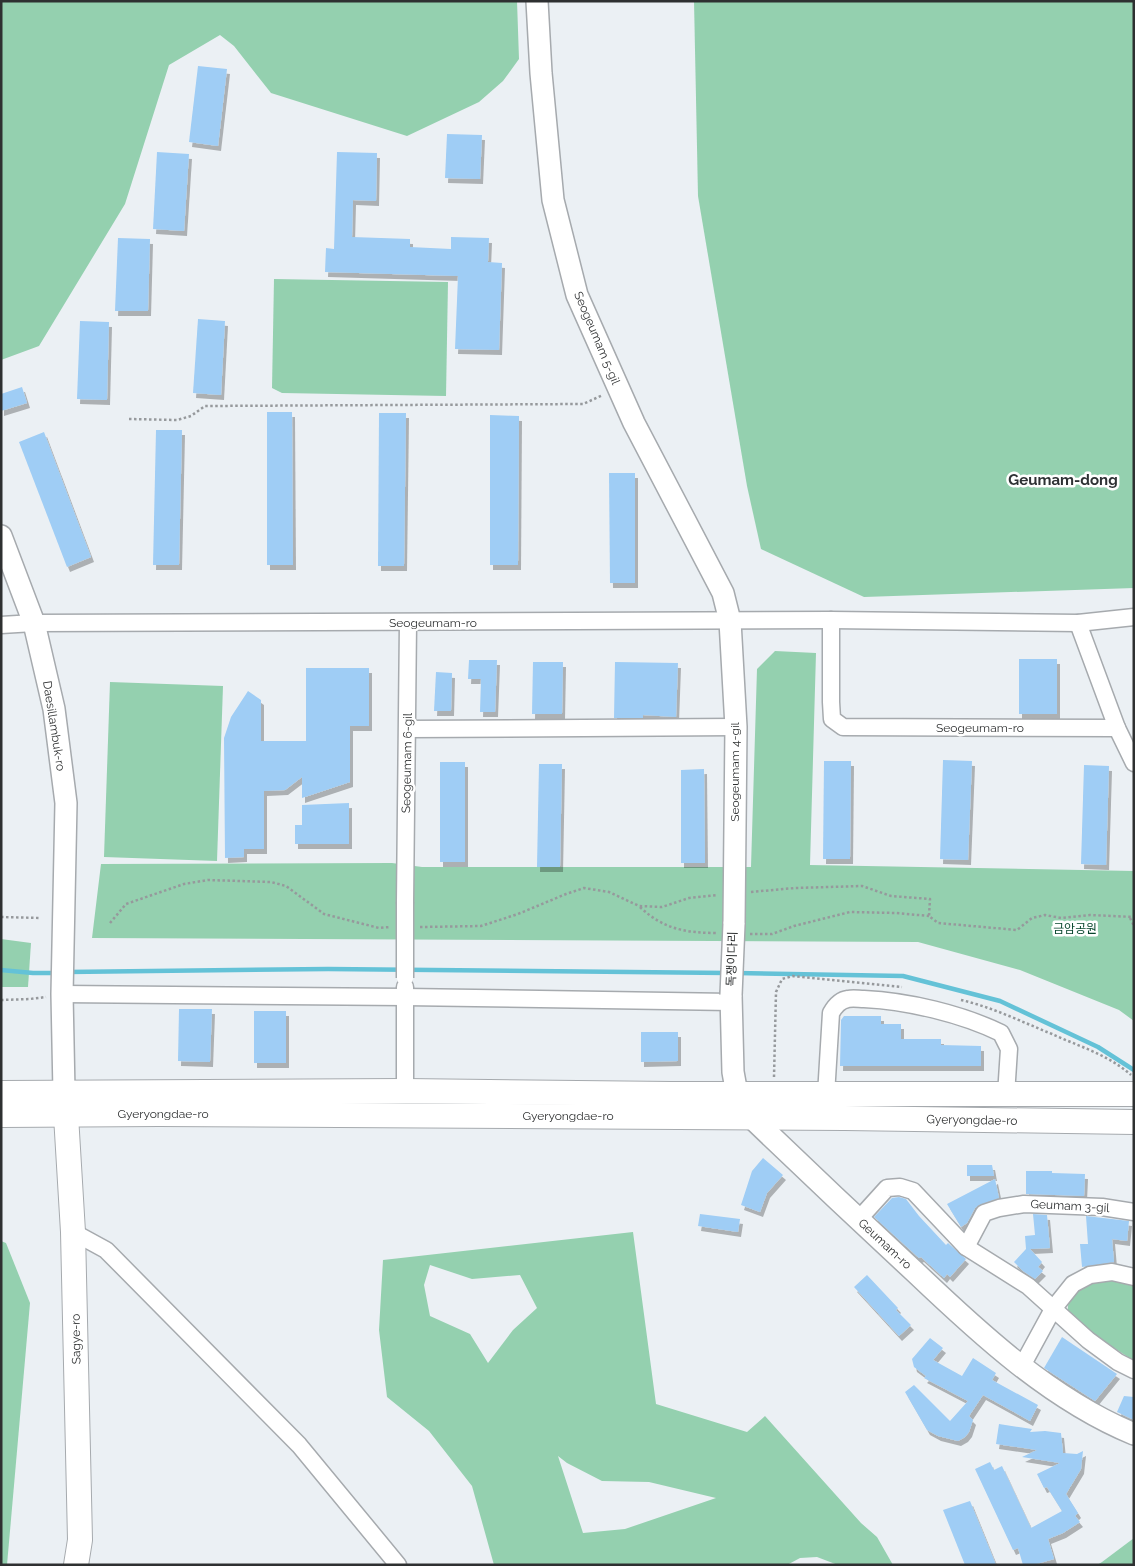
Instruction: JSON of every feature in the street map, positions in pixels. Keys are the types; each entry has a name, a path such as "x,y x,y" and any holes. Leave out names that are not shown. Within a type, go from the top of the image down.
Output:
{"main road":[{"name":"Gyeryongdae-ro","path":"1,1115 65,1103 404,1091 1006,1096 1134,1094"},
{"path":"1,1093 65,1103"},
{"name":"Gyeryongdae-ro","path":"65,1103 752,1118 1134,1122"},
{"name":"Sagye-ro","path":"65,1103 74,1232 80,1540 76,1565"}],"street":[{"name":"Seogeumam 5-gil","path":"537,1 541,72 553,200 576,295 634,423 723,593 730,622"},
{"name":"Daesillambuk-ro","path":"1,536 34,623 54,709 66,803 62,986"},
{"name":"Seogeumam-ro","path":"1,625 34,623 730,622 831,620 1078,623 1134,617"},
{"name":"Seogeumam-ro","path":"831,620 830,702 832,719 843,728 1117,728"},
{"name":"Seogeumam 4-gil","path":"730,622 736,727 734,930"},
{"name":"Seogeumam 6-gil","path":"405,997 408,623"},
{"path":"1078,623 1117,728 1134,763"},
{"path":"408,730 736,727"},
{"name":"독쟁이다리","path":"731,998 734,930"},
{"path":"65,1103 62,986 405,997 731,998 733,1072 737,1094 752,1118"},
{"path":"404,1091 405,997"},
{"path":"826,1095 831,1013 837,1004 848,999 879,1000 934,1010 1002,1032 1009,1049 1006,1096"},
{"name":"Geumam-ro","path":"752,1118 958,1313 1022,1366 1086,1410 1114,1426 1134,1434"},
{"path":"858,1220 887,1188 900,1187 913,1191 966,1247 1028,1286 1088,1340 1118,1362 1134,1370"},
{"name":"Geumam 3-gil","path":"966,1247 984,1213 999,1208 1024,1204 1102,1206 1134,1212"},
{"path":"74,1232 106,1250 299,1445 398,1565"},
{"path":"1022,1366 1053,1309 1073,1284 1090,1275 1112,1272 1134,1277"}],"path":[{"path":"129,419 178,420 191,416 205,406 583,404 618,388"},
{"path":"110,923 126,904 184,884 217,881 271,882 286,886 324,914 380,928 398,927"},
{"path":"638,906 662,907 688,898 795,888 862,886 891,896 930,899 929,916"},
{"path":"416,927 480,926 518,914 584,888 609,892 638,906 651,918 671,928 698,933 734,930 772,934 794,926 850,912 929,916 938,924 1017,930 1032,918 1045,915 1061,918 1090,915 1132,918 1134,926"},
{"path":"1,917 41,918"},
{"path":"1,1000 30,999 62,986"}],"green space":[{"path":"1,1 517,1 519,59 503,81 479,102 407,136 271,93 234,46 220,35 169,65 125,204 39,346 1,360"},
{"path":"694,1 1134,1 1134,588 864,597 761,549 747,486 698,196"},
{"path":"274,279 448,282 446,396 282,393 272,388"},
{"name":"금암공원","path":"775,651 816,653 810,865 1134,871 1134,1021 1119,1010 1020,970 918,942 92,938 101,864 392,863 422,867 751,867 757,669"},
{"path":"110,682 223,686 217,861 104,857"},
{"path":"1,939 31,943 28,987 1,987"},
{"path":"633,1232 656,1404 747,1432 765,1416 861,1523 877,1537 893,1565 838,1565 817,1557 800,1558 787,1565 494,1565 472,1486 429,1431 387,1397 379,1330 383,1260","holes":["430,1265 472,1279 520,1275 537,1308 513,1330 488,1363 470,1334 430,1316 424,1285","558,1456 567,1463 602,1481 649,1482 716,1498 625,1529 583,1533"]},
{"path":"1,1241 6,1243 30,1303 7,1565 1,1565"},
{"path":"1095,1279 1112,1279 1134,1284 1134,1361 1067,1317 1069,1296"},
{"path":"1134,1538 1134,1565 1097,1565 1102,1562"}],"building":[{"path":"198,66 227,69 218,146 189,142"},
{"path":"447,134 482,135 480,179 445,178"},
{"path":"157,152 189,154 184,231 153,229"},
{"path":"337,152 377,153 376,201 353,200 352,237 410,239 410,247 451,249 451,237 489,238 488,262 502,263 499,350 455,349 458,276 325,272 326,248 334,249"},
{"path":"118,238 150,239 148,311 115,311"},
{"path":"198,319 225,321 221,395 193,393"},
{"path":"80,321 109,322 107,400 77,399"},
{"path":"22,387 27,403 1,411 1,394"},
{"path":"267,412 292,412 293,565 267,565"},
{"path":"379,413 406,413 404,566 378,566"},
{"path":"490,415 519,416 518,565 490,565"},
{"path":"156,430 182,430 179,565 153,565"},
{"path":"44,432 91,557 67,567 19,442"},
{"path":"609,473 635,473 635,583 610,583"},
{"path":"1019,659 1057,659 1057,714 1019,714"},
{"path":"469,660 497,660 495,712 480,712 481,679 468,679"},
{"path":"533,662 563,662 562,714 532,714"},
{"path":"615,662 678,663 676,717 643,715 643,718 614,718"},
{"path":"306,668 369,668 369,726 350,726 350,782 302,798 302,777 285,790 264,791 264,849 244,849 244,857 225,858 224,738 231,717 248,691 261,700 261,741 306,741"},
{"path":"436,672 452,673 451,711 434,711"},
{"path":"943,760 972,761 968,860 940,859"},
{"path":"824,761 851,761 850,859 823,859"},
{"path":"440,762 465,762 465,862 440,862"},
{"path":"539,764 562,764 560,867 537,867"},
{"path":"1084,765 1109,766 1106,865 1081,864"},
{"path":"704,769 705,863 681,863 681,770"},
{"path":"349,803 349,844 295,844 295,825 302,825 302,805"},
{"path":"179,1009 212,1009 210,1062 178,1061"},
{"path":"254,1011 286,1011 286,1063 254,1063"},
{"path":"844,1016 881,1016 881,1024 901,1024 901,1039 941,1039 941,1045 981,1046 981,1066 840,1066 841,1020"},
{"path":"641,1032 678,1032 678,1061 641,1062"},
{"path":"763,1158 783,1175 767,1193 760,1212 741,1205 752,1171"},
{"path":"967,1165 992,1165 994,1176 967,1176"},
{"path":"1026,1171 1085,1174 1084,1196 1026,1194"},
{"path":"995,1179 999,1198 975,1208 967,1223 961,1227 947,1204"},
{"path":"892,1198 906,1199 946,1245 948,1243 966,1259 950,1277 947,1274 944,1278 874,1217"},
{"path":"700,1214 740,1219 738,1232 698,1226"},
{"path":"1033,1214 1047,1215 1050,1248 1030,1249 1042,1262 1038,1267 1043,1271 1035,1279 1014,1262 1026,1249 1025,1236 1035,1235"},
{"path":"1086,1216 1129,1221 1127,1241 1112,1239 1114,1262 1082,1267 1080,1244 1088,1244"},
{"path":"867,1275 911,1325 899,1336 854,1287"},
{"path":"1062,1337 1117,1374 1095,1401 1044,1368"},
{"path":"930,1338 943,1348 933,1360 962,1376 973,1358 996,1373 992,1380 1038,1405 1030,1421 983,1395 969,1416 973,1420 965,1437 958,1441 938,1436 927,1430 905,1392 914,1385 950,1421 968,1401 924,1378 926,1376 914,1367 912,1359"},
{"path":"1124,1396 1134,1397 1134,1420 1117,1412"},
{"path":"999,1424 1032,1429 1030,1432 1061,1433 1063,1453 1077,1454 1083,1451 1081,1469 1066,1494 1078,1513 1075,1516 1080,1522 1063,1533 1048,1539 1054,1559 1033,1565 1023,1565 1018,1548 1013,1550 975,1469 990,1462 994,1470 1002,1466 1031,1528 1062,1511 1047,1487 1044,1488 1037,1474 1060,1463 1022,1457 1037,1450 996,1444"},
{"path":"970,1501 996,1565 965,1565 943,1510"}],"waterway":[{"path":"67,972 328,969 727,973"},
{"path":"1,970 57,973"},
{"path":"737,973 903,976 1000,1001 1098,1047 1134,1070"}],"district":[{"name":"Geumam-dong","path":"1063,480"}]}
